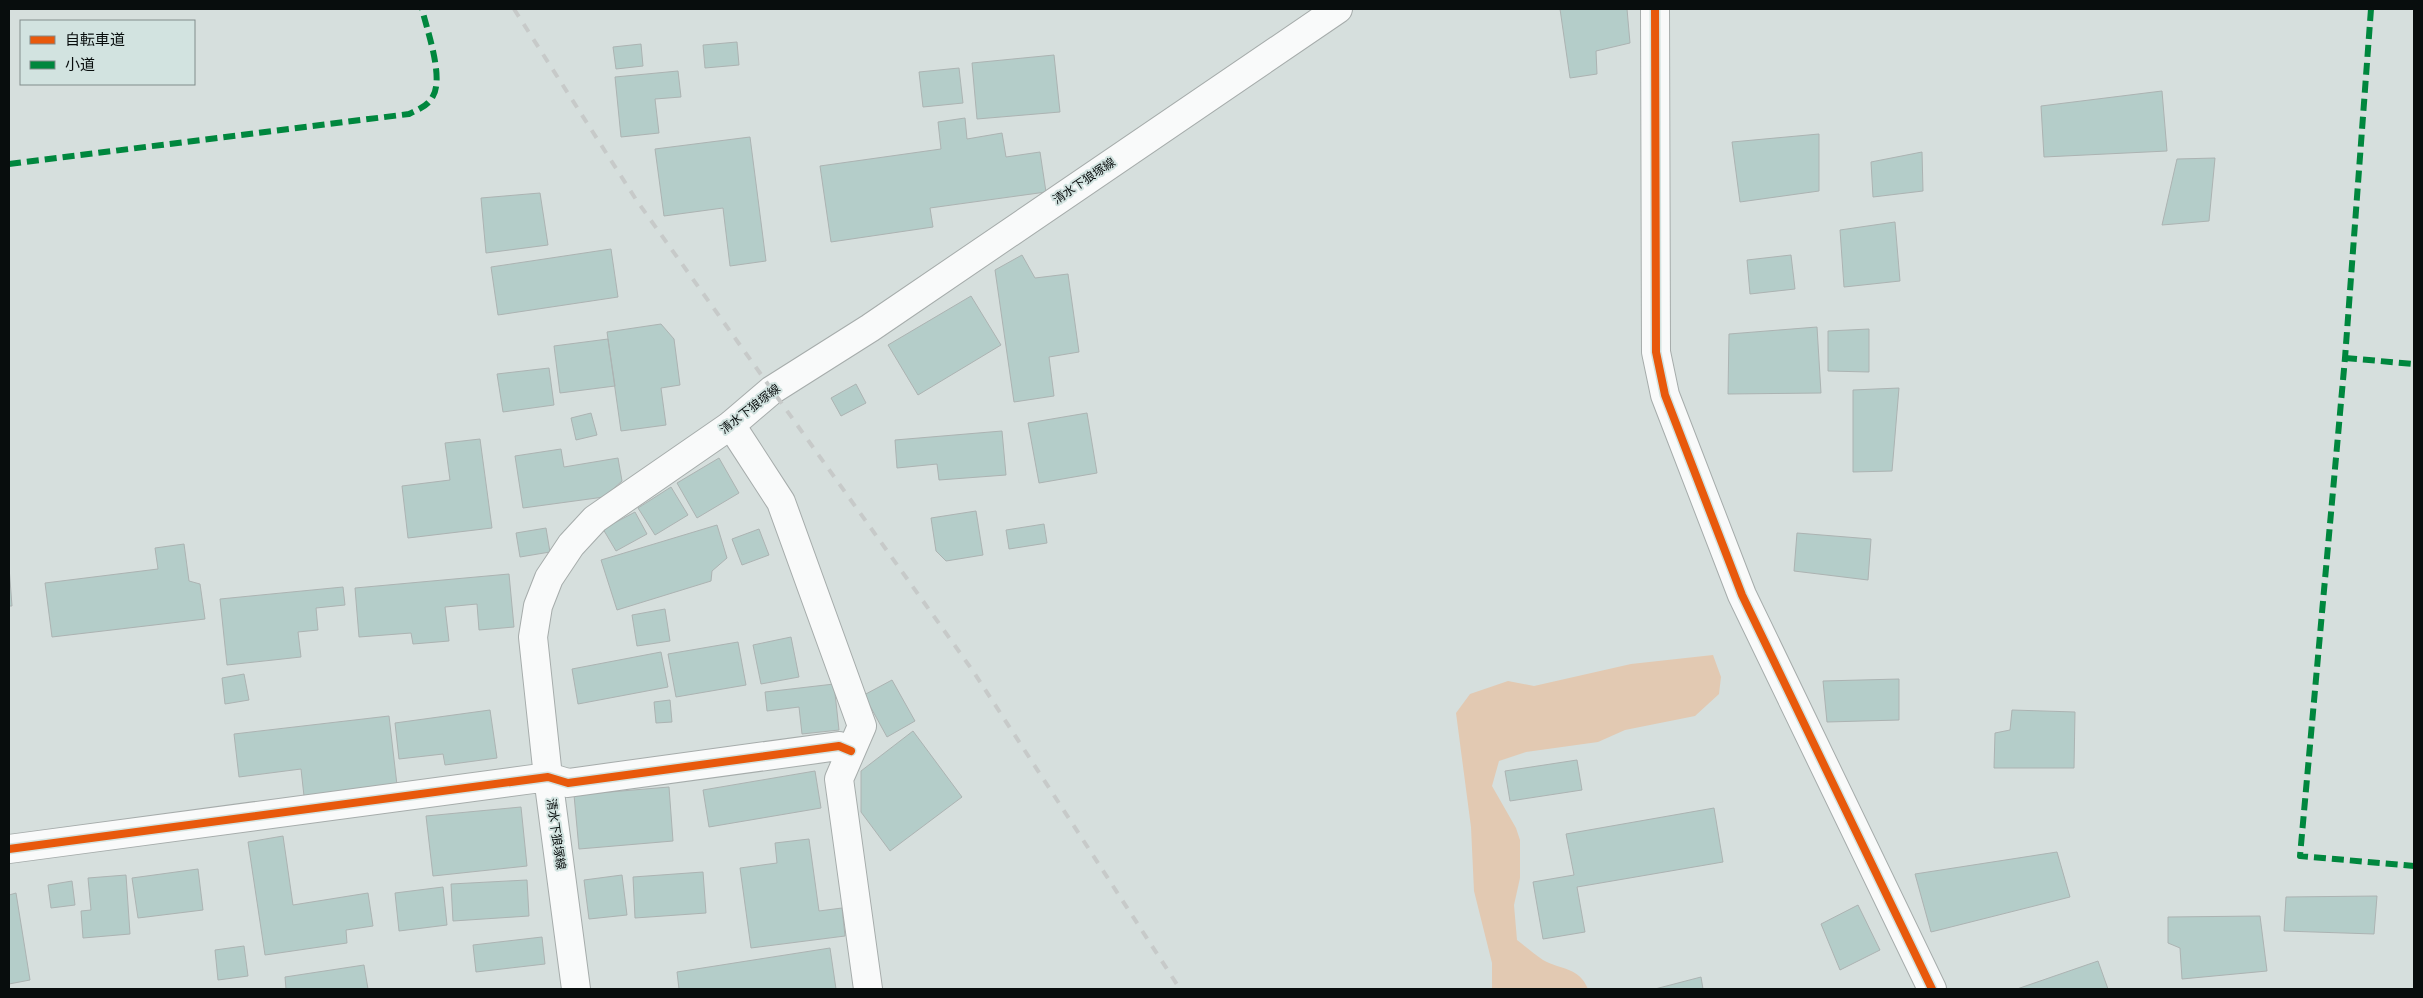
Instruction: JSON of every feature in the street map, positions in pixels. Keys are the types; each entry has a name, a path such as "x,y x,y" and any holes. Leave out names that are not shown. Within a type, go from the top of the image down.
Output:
{"street":[{"name":"清水下狼塚線","path":"576,989 548,777 533,637 538,606 549,578 571,545 595,519 731,425 772,390 870,328 1338,9"},
{"path":"1655,9 1656,352 1665,395 1742,595 1932,989"},
{"path":"731,425 781,502 862,726 839,779 868,989"},
{"path":"9,850 548,777 568,783 839,746 851,751"}],"shaded area":[{"path":"1713,655 1721,677 1719,694 1695,716 1625,730 1598,742 1526,752 1499,761 1492,786 1516,828 1520,840 1520,878 1514,905 1517,940 1543,960 1575,973 1588,989 1492,989 1492,963 1474,891 1471,827 1456,713 1470,694 1508,681 1534,686 1631,664"}],"building":[{"path":"1560,9 1627,9 1630,43 1596,51 1597,74 1570,78"},
{"path":"737,42 739,65 705,68 703,45"},
{"path":"641,44 643,66 616,69 613,47"},
{"path":"1054,55 1060,112 977,119 972,63"},
{"path":"959,68 963,103 923,107 919,72"},
{"path":"678,71 681,97 655,99 659,133 621,137 615,77"},
{"path":"2162,91 2167,151 2044,157 2041,106"},
{"path":"965,118 967,139 1002,133 1006,157 1040,152 1046,192 930,208 933,227 831,242 820,166 941,149 938,122"},
{"path":"1819,134 1819,191 1740,202 1732,142"},
{"path":"750,137 766,261 730,266 723,208 664,216 655,149"},
{"path":"1922,152 1923,191 1873,197 1871,162"},
{"path":"2215,158 2209,221 2162,225 2177,159"},
{"path":"540,193 548,245 486,253 481,198"},
{"path":"1895,222 1900,281 1844,287 1840,230"},
{"path":"611,249 618,297 498,315 491,267"},
{"path":"1022,255 1035,278 1068,274 1079,352 1049,357 1054,396 1014,402 995,270"},
{"path":"1791,255 1795,289 1750,294 1747,260"},
{"path":"971,296 1001,345 918,395 888,345"},
{"path":"661,324 674,339 680,385 661,388 666,425 621,431 607,332"},
{"path":"1817,327 1821,393 1728,394 1729,334"},
{"path":"1869,329 1869,372 1828,371 1828,331"},
{"path":"608,339 615,386 560,393 554,346"},
{"path":"549,368 554,405 503,412 497,374"},
{"path":"856,384 866,403 841,416 831,398"},
{"path":"1899,388 1892,471 1853,472 1853,390"},
{"path":"591,413 597,435 576,440 571,418"},
{"path":"1087,413 1097,473 1039,483 1028,423"},
{"path":"1002,431 1006,475 939,480 937,464 897,468 895,440"},
{"path":"480,439 492,528 408,538 402,486 450,480 445,443"},
{"path":"561,449 564,467 618,458 622,481 604,497 523,508 515,456"},
{"path":"719,458 739,493 697,518 677,483"},
{"path":"671,487 688,515 655,535 638,508"},
{"path":"976,511 983,555 946,561 936,551 931,518"},
{"path":"635,512 647,534 616,551 603,529"},
{"path":"1044,524 1047,543 1009,549 1006,530"},
{"path":"717,525 727,558 712,571 711,581 617,610 601,560"},
{"path":"546,528 550,552 520,557 516,533"},
{"path":"759,529 769,555 742,565 732,539"},
{"path":"1797,533 1871,539 1868,580 1794,571"},
{"path":"184,544 189,581 200,584 205,619 52,637 45,583 158,569 155,548"},
{"path":"9,567 12,606 9,606"},
{"path":"509,574 514,627 479,630 477,604 445,607 449,641 413,644 411,633 359,637 355,588"},
{"path":"343,587 345,605 316,608 318,630 298,632 301,657 227,665 220,599"},
{"path":"665,609 670,641 637,646 632,615"},
{"path":"791,637 799,677 761,684 753,645"},
{"path":"738,642 746,685 676,697 668,654"},
{"path":"661,652 668,687 578,704 572,669"},
{"path":"244,674 249,700 225,704 222,678"},
{"path":"1899,679 1899,720 1827,722 1823,681"},
{"path":"892,680 915,721 887,737 864,695"},
{"path":"834,684 839,730 802,734 799,707 767,711 765,692"},
{"path":"670,700 672,722 656,723 654,702"},
{"path":"490,710 497,758 445,765 443,754 399,759 395,723"},
{"path":"2012,710 2075,712 2074,768 1994,768 1995,733 2010,730"},
{"path":"389,716 397,785 304,796 301,769 239,777 234,734"},
{"path":"913,731 962,797 890,851 861,812 861,771"},
{"path":"1577,760 1582,790 1510,801 1505,771"},
{"path":"815,771 821,808 709,827 703,790"},
{"path":"669,787 673,841 579,849 574,795"},
{"path":"521,807 527,866 433,876 426,816"},
{"path":"1714,808 1723,862 1577,887 1585,932 1543,939 1533,882 1574,875 1566,834"},
{"path":"283,836 293,905 368,893 373,926 346,930 347,943 265,955 248,842"},
{"path":"809,839 819,911 842,908 845,936 751,948 740,868 777,863 775,843"},
{"path":"2057,852 2070,897 1931,932 1915,874"},
{"path":"198,869 203,910 138,918 132,878"},
{"path":"703,872 706,913 635,918 633,877"},
{"path":"126,875 130,934 83,938 81,911 91,910 88,878"},
{"path":"622,875 627,915 589,919 584,880"},
{"path":"527,880 529,916 453,921 451,884"},
{"path":"72,881 75,905 51,908 48,885"},
{"path":"443,887 447,925 399,931 395,893"},
{"path":"16,893 30,980 9,984 9,895"},
{"path":"2377,896 2374,934 2284,931 2286,897"},
{"path":"1858,905 1880,950 1840,970 1821,924"},
{"path":"2260,916 2267,971 2182,979 2180,948 2168,943 2168,917"},
{"path":"542,937 545,964 476,972 473,945"},
{"path":"244,946 248,976 218,980 215,950"},
{"path":"830,948 836,989 679,989 677,972"},
{"path":"2098,961 2108,989 2017,989"},
{"path":"364,965 368,989 286,989 285,977"},
{"path":"1701,977 1703,989 1655,989"}],"railway":[{"path":"514,9 637,201 973,671 1180,989"}],"marked path":[{"path":"9,164 409,114 429,102 436,88 437,77 434,53 422,9"},
{"path":"2371,9 2345,358 2300,856 2414,866"},
{"path":"2345,358 2414,364"}],"cycle path":[{"path":"1655,9 1656,352 1665,395 1742,595 1932,989"},
{"path":"9,849 548,777 568,783 839,746 851,751"}]}
